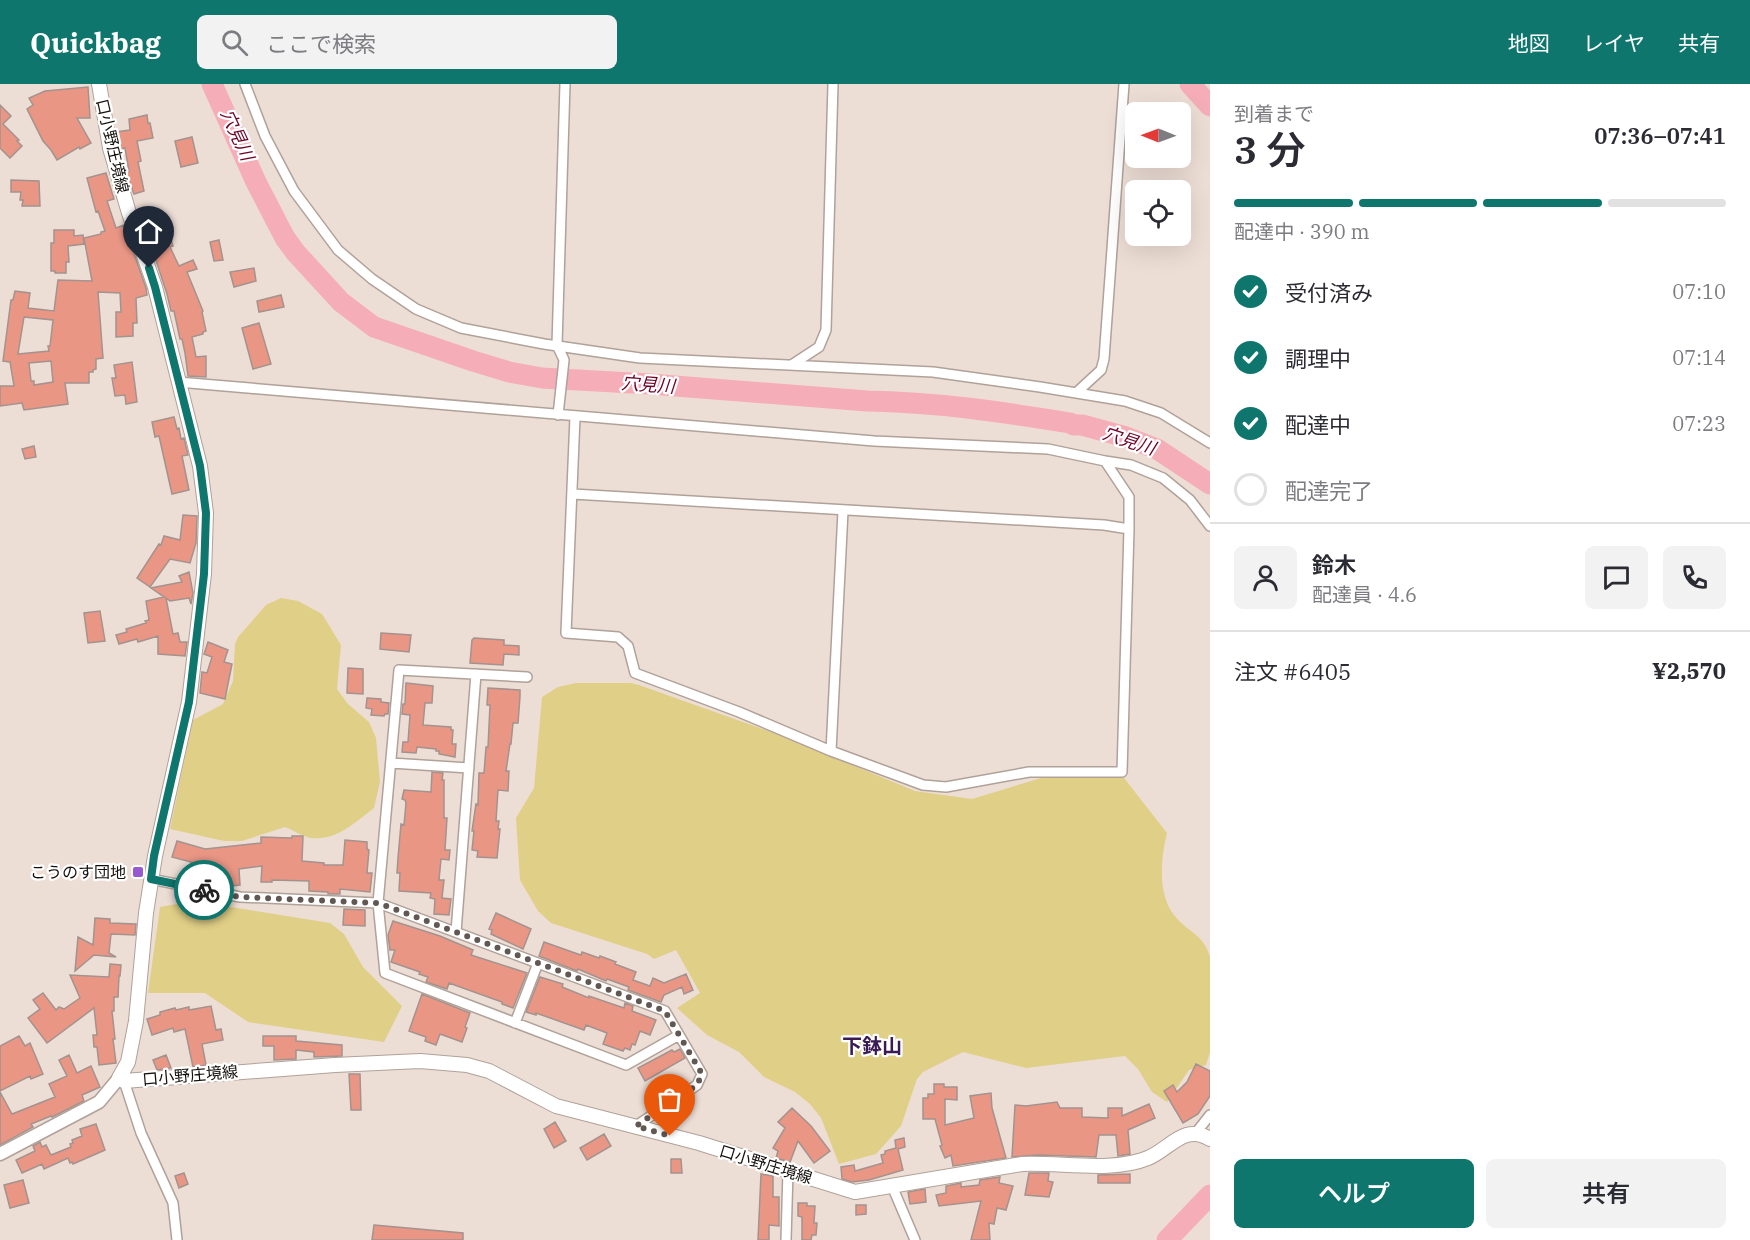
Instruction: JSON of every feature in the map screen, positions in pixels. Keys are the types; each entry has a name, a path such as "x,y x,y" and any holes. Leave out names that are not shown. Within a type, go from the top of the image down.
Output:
{"main road":[{"name":"口小野庄境線","path":"99,84 110,148 129,213 155,287 200,466 206,513 204,574 189,702 154,856 136,1021 128,1062 121,1080 420,1061 467,1065 489,1071 556,1106 699,1143 855,1192 1022,1164 1113,1166 1148,1158 1187,1134 1203,1136"}],"street":[{"path":"245,84 265,136 294,191 338,250 372,279 416,309 461,328 640,358 933,372 1076,393 1125,401 1161,413 1210,443"},
{"path":"558,415 564,360 557,345 565,84"},
{"path":"793,364 819,346 826,330 832,84"},
{"path":"1076,393 1101,370 1104,359 1124,84"},
{"path":"178,382 874,441 1048,449 1131,465 1163,478 1190,500 1210,526"},
{"path":"575,417 566,633 618,637 628,646 636,674 923,785 946,787 1029,772 1122,772 1129,497 1105,461"},
{"path":"573,494 1104,525 1129,529"},
{"path":"831,751 843,511"},
{"path":"527,677 399,670 378,903 384,973 626,1065 679,1035"},
{"path":"456,932 476,674"},
{"path":"391,763 469,768"},
{"path":"151,879 240,897 378,903 665,1011 702,1074 697,1085 636,1126"},
{"path":"515,1023 538,963"},
{"path":"0,1154 99,1102 121,1080 141,1133 172,1203 177,1237"},
{"path":"1203,1136 1210,1115"},
{"path":"786,1240 788,1172"},
{"path":"892,1186 915,1240"}],"shaded area":[{"path":"281,598 298,601 322,614 341,645 337,689 348,704 369,722 376,738 380,782 374,808 337,834 320,838 308,837 285,827 242,841 224,841 170,829 193,720 223,704 233,681 235,644 238,637 266,605"},
{"path":"576,683 639,685 782,736 915,791 972,799 1041,778 1124,778 1167,833 1162,875 1165,896 1174,915 1204,943 1210,957 1210,1052 1206,1065 1189,1070 1167,1102 1152,1092 1138,1069 1125,1056 1026,1068 963,1052 923,1072 917,1079 901,1126 876,1154 839,1164 821,1118 810,1104 795,1092 764,1077 739,1052 707,1035 677,1008 700,993 676,950 654,959 647,954 551,923 538,911 520,880 516,818 534,788 542,697 558,687"},
{"path":"193,901 330,923 344,934 363,967 402,1006 384,1042 248,1022 205,993 148,993 160,907"}],"building":[{"path":"88,87 90,118 77,118 91,143 57,160 43,141 27,109 33,105 29,98 45,91"},
{"path":"0,105 11,116 3,124 22,146 10,158 0,148"},
{"path":"147,115 153,138 137,141 141,161 138,162 144,191 134,194 126,172 129,171 125,148 120,149 116,132 130,130 129,119"},
{"path":"192,137 198,163 181,167 175,141"},
{"path":"106,173 114,199 107,201 116,228 124,225 146,288 147,295 136,298 137,323 133,323 133,336 116,337 116,312 121,312 120,293 98,292 103,358 96,359 96,369 89,372 89,383 65,383 68,404 24,410 22,403 0,406 0,386 14,386 10,362 3,361 11,300 13,300 15,291 30,293 28,308 54,311 58,280 92,281 84,238 105,231 98,211 96,212 87,178","holes":["24,317 53,320 49,351 18,354","51,361 53,382 34,385 34,381 31,381 29,363"]},
{"path":"11,180 39,181 40,206 22,206 21,192 11,192"},
{"path":"54,230 74,230 74,236 83,235 84,244 68,246 69,262 66,262 66,273 51,271 51,243 54,243"},
{"path":"168,230 173,246 170,247 179,266 193,260 197,269 187,272 203,311 206,331 192,337 196,357 206,356 206,377 188,376 182,339 180,339 174,311 171,311 148,236"},
{"path":"219,240 223,260 214,261 210,242"},
{"path":"254,268 256,281 234,287 230,272"},
{"path":"281,295 284,307 259,312 257,301"},
{"path":"259,323 271,364 253,369 242,328"},
{"path":"132,362 137,402 126,404 125,395 115,396 112,378 116,378 114,365"},
{"path":"174,417 181,439 184,438 188,455 182,456 189,490 172,494 159,436 155,437 152,422"},
{"path":"34,446 36,457 25,459 22,449"},
{"path":"183,515 197,516 196,543 190,563 170,559 150,587 137,578 159,544 161,545 164,536 180,540"},
{"path":"189,572 193,593 191,604 189,598 170,601 166,598 173,634 178,633 180,642 187,642 185,656 158,654 158,636 138,642 137,639 119,644 116,635 127,632 126,629 149,620 146,601 164,597 151,588 182,582 179,576"},
{"path":"100,611 105,641 88,643 84,613"},
{"path":"381,633 411,635 409,652 380,649"},
{"path":"474,638 504,640 504,645 519,646 519,655 504,654 503,665 470,663"},
{"path":"208,642 228,650 224,662 232,664 225,699 200,693 202,672 207,673 212,657 204,654"},
{"path":"348,668 363,669 363,694 347,693"},
{"path":"406,683 433,686 432,703 425,703 423,725 451,727 453,730 452,744 456,744 455,757 439,754 436,749 417,747 416,753 402,752 403,742 408,742 410,715 402,714"},
{"path":"488,688 520,690 518,723 513,723 506,771 509,771 508,791 498,790 496,821 499,821 498,829 500,829 497,858 477,857 478,851 472,850 474,831 472,831 476,804 478,805 479,773 484,773 486,747 488,747 490,705 487,705"},
{"path":"367,698 381,699 381,702 389,703 388,714 371,715 372,709 366,708"},
{"path":"432,772 443,773 442,780 444,780 444,818 447,818 445,850 450,850 449,860 441,859 439,880 444,880 442,898 451,899 449,915 434,914 435,899 430,898 431,893 399,891 400,873 397,873 401,824 404,825 406,803 402,799 404,790 431,792"},
{"path":"292,836 303,836 302,861 324,863 324,865 343,865 345,840 367,842 369,850 367,873 372,873 370,892 340,889 340,894 328,894 328,892 309,891 309,881 261,882 262,866 239,869 240,885 223,887 222,876 204,878 203,883 186,879 191,862 172,857 177,841 205,849 261,843 261,837 292,838"},
{"path":"344,909 365,910 365,926 343,925"},
{"path":"496,913 531,929 523,949 491,934 492,930 489,929"},
{"path":"95,918 110,919 110,923 136,924 135,935 111,934 109,953 116,957 94,955 75,971 78,937 93,945"},
{"path":"393,921 440,936 473,950 471,955 527,973 513,1008 449,983 447,989 426,982 428,977 419,974 420,972 391,962 395,950 390,950 388,935"},
{"path":"544,942 581,955 582,952 616,962 615,964 636,972 633,980 650,986 653,978 664,983 686,974 693,990 684,994 682,987 664,995 661,1002 628,990 629,987 607,979 606,981 539,956"},
{"path":"110,964 121,965 118,997 114,997 114,1011 112,1011 116,1063 99,1065 97,1047 94,1047 93,1035 97,1035 94,1008 47,1043 28,1018 40,1009 33,1000 43,993 56,1010 59,1007 64,1009 80,998 70,975 109,977"},
{"path":"540,977 563,984 562,987 589,998 589,996 624,1008 625,1003 633,1006 632,1011 656,1020 650,1035 640,1031 635,1045 632,1044 630,1050 625,1048 623,1051 603,1044 607,1033 586,1025 584,1030 536,1013 536,1015 526,1012"},
{"path":"422,994 470,1013 462,1042 440,1034 436,1045 425,1041 426,1037 409,1031"},
{"path":"211,1006 216,1030 221,1029 223,1040 202,1044 206,1065 193,1067 185,1029 174,1032 173,1028 152,1035 147,1019 160,1015 160,1012 175,1008 176,1010 189,1007 189,1010"},
{"path":"19,1036 25,1046 30,1043 43,1074 31,1079 30,1076 0,1091 0,1046"},
{"path":"263,1036 296,1036 296,1041 342,1045 342,1056 314,1057 314,1052 296,1050 296,1059 274,1060 274,1046 263,1046"},
{"path":"680,1049 685,1058 645,1081 638,1068 672,1050 674,1052"},
{"path":"69,1055 77,1073 91,1066 100,1087 82,1095 84,1101 52,1117 31,1124 33,1127 0,1145 0,1092 12,1114 55,1097 49,1084 67,1076 59,1060"},
{"path":"166,1055 171,1068 157,1070 153,1060"},
{"path":"1196,1064 1210,1071 1210,1096 1198,1114 1183,1123 1164,1091 1173,1085 1177,1092 1187,1082"},
{"path":"349,1074 360,1074 361,1110 351,1110"},
{"path":"934,1084 957,1087 957,1100 945,1099 945,1125 974,1118 970,1096 991,1093 992,1108 1006,1158 953,1166 951,1155 945,1158 940,1146 942,1145 935,1119 923,1119 923,1098 928,1098 928,1094 934,1094"},
{"path":"1057,1102 1060,1108 1082,1108 1082,1117 1108,1118 1108,1108 1122,1108 1122,1116 1149,1104 1155,1118 1128,1130 1130,1154 1118,1156 1116,1135 1099,1135 1096,1157 1037,1155 1012,1157 1015,1105"},
{"path":"792,1108 811,1126 830,1151 814,1163 798,1141 790,1162 776,1158 778,1151 773,1148 785,1128 778,1122"},
{"path":"555,1122 566,1141 554,1148 544,1129"},
{"path":"96,1124 105,1150 73,1164 68,1158 44,1169 42,1164 22,1173 16,1160 35,1151 33,1146 40,1142 42,1147 46,1145 51,1155 71,1147 72,1140 82,1136 80,1129"},
{"path":"604,1134 611,1146 587,1160 580,1148"},
{"path":"904,1138 905,1147 898,1149 903,1170 869,1180 852,1182 842,1179 841,1167 854,1165 855,1171 883,1163 881,1155 885,1154 885,1151 896,1148 895,1140"},
{"path":"671,1159 681,1159 682,1173 671,1173"},
{"path":"184,1173 188,1184 179,1188 175,1176"},
{"path":"1029,1173 1049,1173 1048,1181 1053,1182 1049,1197 1025,1195"},
{"path":"761,1174 773,1176 773,1197 779,1197 779,1226 769,1225 769,1240 758,1240"},
{"path":"1130,1174 1130,1183 1098,1183 1098,1175"},
{"path":"1000,1177 999,1183 1013,1186 1006,1210 997,1208 994,1224 989,1223 990,1240 971,1240 981,1201 939,1206 936,1195 946,1193 946,1186 961,1183 961,1187 979,1185 980,1180"},
{"path":"23,1180 29,1203 10,1208 4,1185"},
{"path":"925,1189 926,1202 910,1204 908,1192"},
{"path":"798,1203 815,1206 816,1235 812,1235 811,1240 802,1240 802,1217 798,1216"},
{"path":"856,1205 866,1205 866,1214 856,1215"},
{"path":"374,1225 463,1233 463,1240 372,1240"}],"waterway":[{"name":"穴見川","path":"212,84 256,182 285,238 341,302 374,327 509,372 542,378 944,406 995,411 1082,425 1126,437 1157,449 1210,484"},
{"path":"1190,84 1210,106"},
{"name":"穴見川","path":"1167,1240 1210,1195"}],"way so far":[{"path":"204,890 240,897 378,903 665,1011 702,1074 697,1085 636,1126 670,1136"}],"place":[{"name":"こうのす団地","path":"138,872"}],"district":[{"name":"下鉢山","path":"872,1046"}],"route":[{"path":"149,268 200,466 206,513 204,574 189,702 154,856 151,879 204,890"}]}
